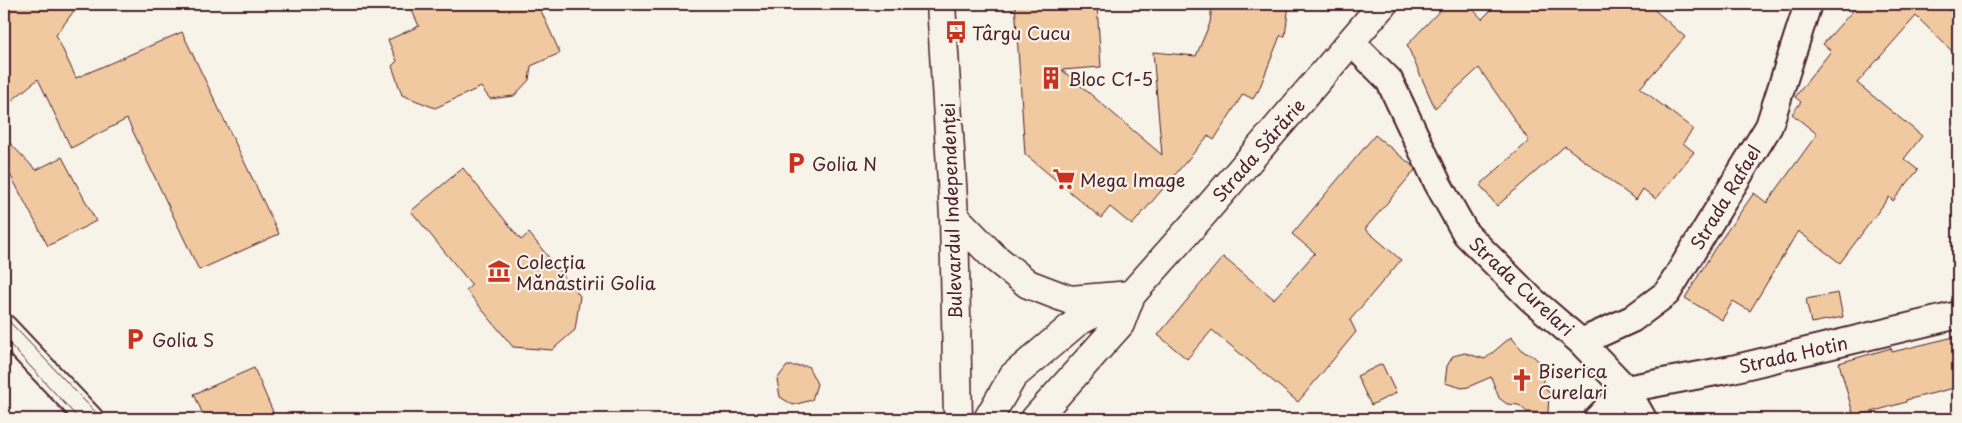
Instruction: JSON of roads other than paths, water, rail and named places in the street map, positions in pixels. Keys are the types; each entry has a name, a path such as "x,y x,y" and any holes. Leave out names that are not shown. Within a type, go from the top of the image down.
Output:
{"street":[{"name":"Bulevardul Independenței","path":"941,4 954,216 958,419"},
{"name":"Strada Sărărie","path":"1035,419 1120,324 1131,295 1204,214 1383,4"},
{"name":"Strada Rafael","path":"1581,342 1632,319 1667,293 1769,126 1808,4"},
{"name":"Strada Curelari","path":"1351,42 1389,80 1438,184 1466,234 1531,299 1581,342 1626,389 1643,419"},
{"path":"954,216 994,257 1028,284 1070,300 1131,295"},
{"name":"Strada Sărărie","path":"988,419 1013,376 1077,322 1131,295"},
{"name":"Strada Hotin","path":"1626,389 1732,369 1958,315"},
{"path":"4,328 90,419"},
{"path":"1597,419 1626,389"}],"tram line":[{"path":"4,316 102,419"},
{"path":"4,338 79,419"}],"place":[{"name":"Târgu Cucu","path":"956,32"},
{"name":"Bloc C1-5","path":"1051,78"},
{"name":"Golia N","path":"796,163"},
{"name":"Mega Image","path":"1064,179"},
{"name":"Colecția Mănăstirii Golia","path":"499,271"},
{"name":"Golia S","path":"135,339"},
{"name":"Biserica Curelari","path":"1522,380"}]}
